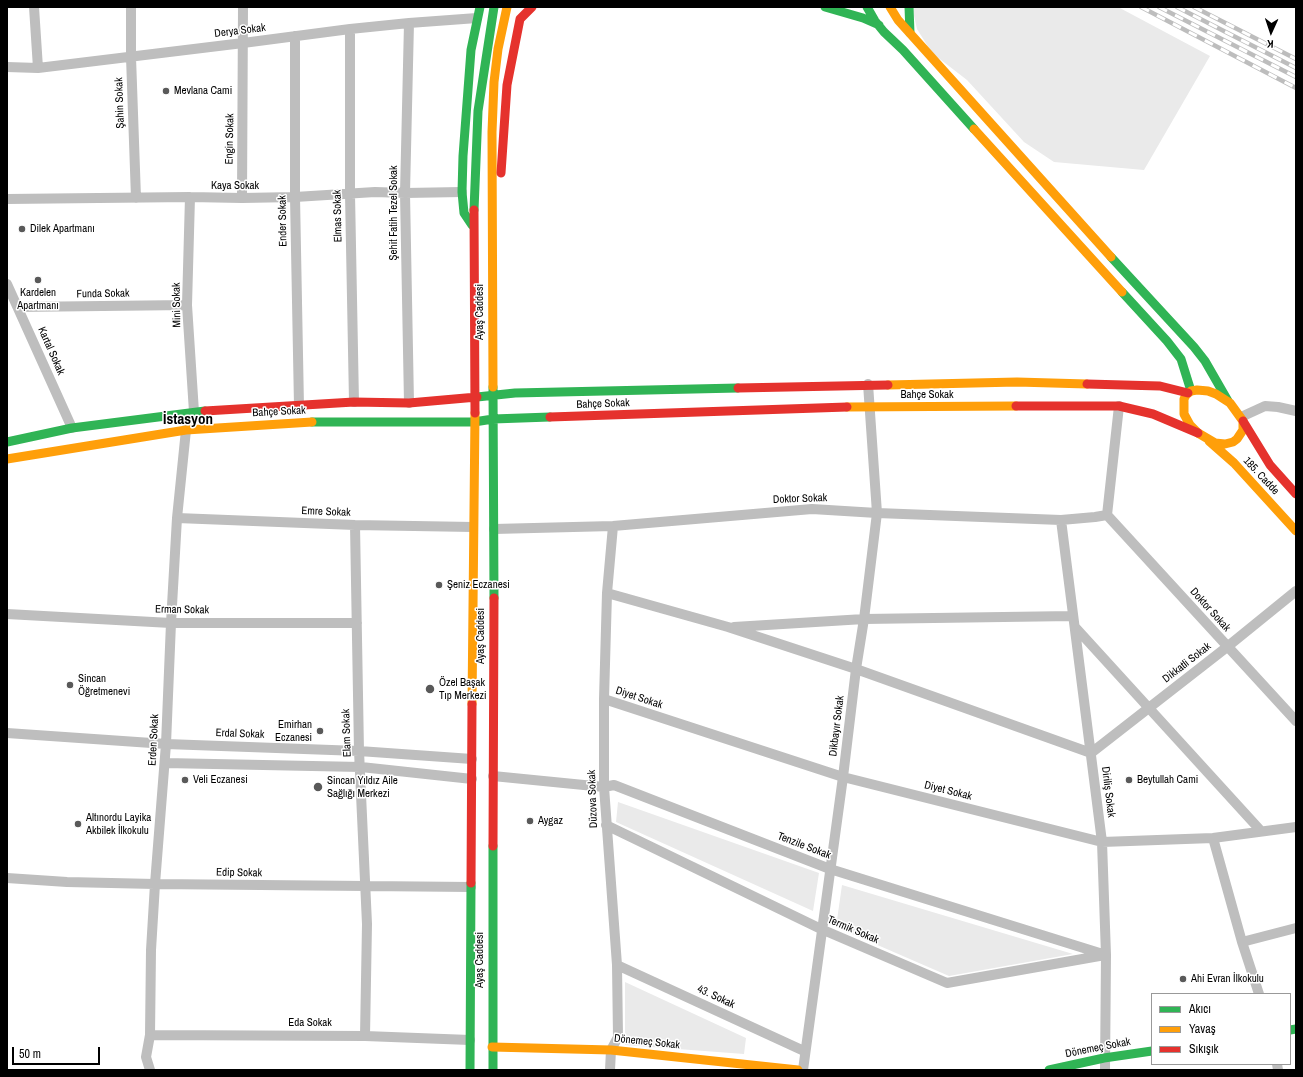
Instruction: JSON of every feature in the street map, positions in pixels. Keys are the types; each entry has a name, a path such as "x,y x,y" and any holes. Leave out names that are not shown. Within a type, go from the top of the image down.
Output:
{"street":[{"path":"34,7 38,68"},
{"name":"Şahin Sokak","path":"131,7 131,57 136,198"},
{"name":"Engin Sokak","path":"242,198 243,7"},
{"path":"473,228 464,213 462,192 463,156 471,50 480,7"},
{"name":"Ayaş Caddesi","path":"470,1070 474,422 473,228 478,111 494,7"},
{"name":"Ayaş Caddesi","path":"493,1070 494,529 492,132 494,82 498,49 507,7"},
{"path":"492,227 498,206 508,85 522,7"},
{"path":"520,19 532,7"},
{"path":"825,7 863,18 878,25"},
{"path":"867,7 878,25 1167,341 1180,359 1189,392"},
{"path":"890,7 898,20 1194,347 1205,361 1228,401 1242,419 1243,430 1241,435 1233,442 1225,444 1215,443 1206,439 1190,425 1184,414 1184,399 1189,392 1208,390 1228,401"},
{"path":"909,7 908,18 910,33"},
{"name":"Derya Sokak","path":"7,67 38,68 350,29 477,18"},
{"name":"Şehit Fatih Tezel Sokak","path":"409,23 405,193 409,403"},
{"name":"Elmas Sokak","path":"350,29 350,194 354,402"},
{"name":"Ender Sokak","path":"295,36 295,197 299,406"},
{"name":"Kaya Sokak","path":"7,199 190,197 242,198 295,197 375,192 462,192"},
{"name":"Mini Sokak","path":"190,197 187,305 194,412"},
{"name":"Kartal Sokak","path":"7,284 72,428"},
{"name":"Funda Sokak","path":"18,307 187,305"},
{"name":"Bahçe Sokak","path":"7,442 72,428 194,412 354,402 409,403 514,392 1017,382 1160,386 1189,392"},
{"name":"Dikbayır Sokak","path":"803,1070 804,1051 843,777 877,513 868,384"},
{"name":"Bahçe Sokak","path":"7,459 186,430 299,422 474,422 493,419 870,406 1119,406 1153,414 1198,433"},
{"path":"1107,515 1119,406"},
{"path":"1242,419 1265,406 1296,411"},
{"name":"Erden Sokak","path":"150,1070 146,1057 150,1035 151,950 154,884 165,763 171,623 178,518 186,430 194,412"},
{"name":"185. Cadde","path":"1242,419 1270,465 1296,494"},
{"name":"185. Cadde","path":"1206,439 1234,463 1296,531"},
{"name":"Doktor Sokak","path":"494,529 613,526 812,509 1061,520 1095,518 1107,515 1296,721"},
{"name":"Emre Sokak","path":"178,518 355,525 473,527"},
{"name":"Diriliş Sokak","path":"1061,520 1102,842 1106,955 1105,1070"},
{"name":"Elam Sokak","path":"355,525 359,751 361,768 367,924 365,1036"},
{"name":"Düzova Sokak","path":"610,1070 611,1050 618,1037 617,965 604,787 604,699 607,593 613,526"},
{"name":"Dikkatli Sokak","path":"1091,753 1296,591"},
{"path":"607,593 728,627 856,669 1091,753"},
{"name":"Erman Sokak","path":"7,614 171,623 357,623"},
{"path":"728,627 864,619 1074,622 1149,708 1262,831"},
{"name":"Diyet Sokak","path":"604,699 843,777 1102,842 1213,838 1296,827"},
{"name":"Erdal Sokak","path":"7,732 166,744 359,751 472,759"},
{"path":"165,763 361,768 472,779"},
{"name":"Tenzile Sokak","path":"493,776 604,787 614,785 830,869 1106,955"},
{"name":"Termik Sokak","path":"606,825 821,929 947,983 1106,955"},
{"path":"1213,838 1242,942 1259,993"},
{"name":"Edip Sokak","path":"7,878 67,882 154,884 471,887"},
{"path":"1242,942 1296,928"},
{"name":"43. Sokak","path":"617,965 804,1051"},
{"name":"Eda Sokak","path":"150,1035 365,1036 470,1040"},
{"name":"Dönemeç Sokak","path":"492,1047 611,1050 798,1070"},
{"name":"Dönemeç Sokak","path":"1049,1070 1104,1058 1151,1051"}],"shaded area":[{"path":"912,7 1118,7 1210,56 1144,170 1054,162 1024,142 967,80 932,53 917,29"},
{"path":"618,802 819,873 813,911 616,822"},
{"path":"842,885 1073,954 949,976 836,927"},
{"path":"625,982 746,1038 744,1054 625,1045"}],"railway":[{"path":"1141,7 1296,88"},
{"path":"1159,7 1296,77"},
{"path":"1177,7 1296,68"},
{"path":"1194,7 1296,59"}],"traffic: fast":[{"path":"472,225 464,213 462,192 463,156 471,50 480,7"},
{"path":"474,210 478,111 494,7"},
{"path":"825,7 863,18 879,25"},
{"path":"867,7 875,21 884,32 903,50 974,129"},
{"path":"909,7 910,33"},
{"path":"1111,257 1194,347 1205,361 1228,401"},
{"path":"1122,292 1167,341 1181,359 1191,391"},
{"path":"493,387 494,598"},
{"path":"477,397 515,393 738,388"},
{"path":"7,442 72,428 205,411"},
{"path":"312,422 474,422 493,419 550,417"},
{"path":"493,846 493,1070"},
{"path":"470,1070 471,883"},
{"path":"1291,1030 1296,1029"},
{"path":"1049,1070 1104,1058 1151,1051"}],"traffic: slow":[{"path":"493,387 492,132 494,82 498,49 507,7"},
{"path":"890,7 898,20 1111,257"},
{"path":"974,129 1122,292"},
{"path":"888,385 1017,382 1087,384"},
{"path":"1197,390 1208,391 1216,394 1230,403 1243,421 1243,430 1237,439 1233,442 1225,444 1215,443 1198,433 1190,425 1184,414 1184,399 1191,391 1197,390"},
{"path":"847,407 1016,406"},
{"path":"472,704 475,413"},
{"path":"7,459 186,430 312,422"},
{"path":"1209,441 1234,463 1296,531"},
{"path":"492,1047 611,1050 798,1070"}],"traffic: jam":[{"path":"501,173 507,85 520,19 532,7"},
{"path":"474,210 475,413"},
{"path":"1087,384 1160,386 1188,393"},
{"path":"738,388 888,385"},
{"path":"205,411 354,402 409,403 477,397"},
{"path":"1016,406 1119,406 1153,414 1198,433"},
{"path":"550,417 847,407"},
{"path":"1243,421 1270,465 1296,494"},
{"path":"493,846 494,598"},
{"path":"471,883 472,704"}],"place":[{"name":"Mevlana Cami","path":"166,91"},
{"name":"Dilek Apartmanı","path":"22,229"},
{"name":"Kardelen Apartmanı","path":"38,280"},
{"name":"Şeniz Eczanesi","path":"439,585"},
{"name":"Sincan Öğretmenevi","path":"70,685"},
{"name":"Özel Başak Tıp Merkezi","path":"430,689"},
{"name":"Emirhan Eczanesi","path":"320,731"},
{"name":"Veli Eczanesi","path":"185,780"},
{"name":"Beytullah Cami","path":"1129,780"},
{"name":"Sincan Yıldız Aile Sağlığı Merkezi","path":"318,787"},
{"name":"Aygaz","path":"530,821"},
{"name":"Altınordu Layika Akbilek İlkokulu","path":"78,824"},
{"name":"Ahi Evran İlkokulu","path":"1183,979"}],"district":[{"name":"İstasyon","path":"188,420"}]}
